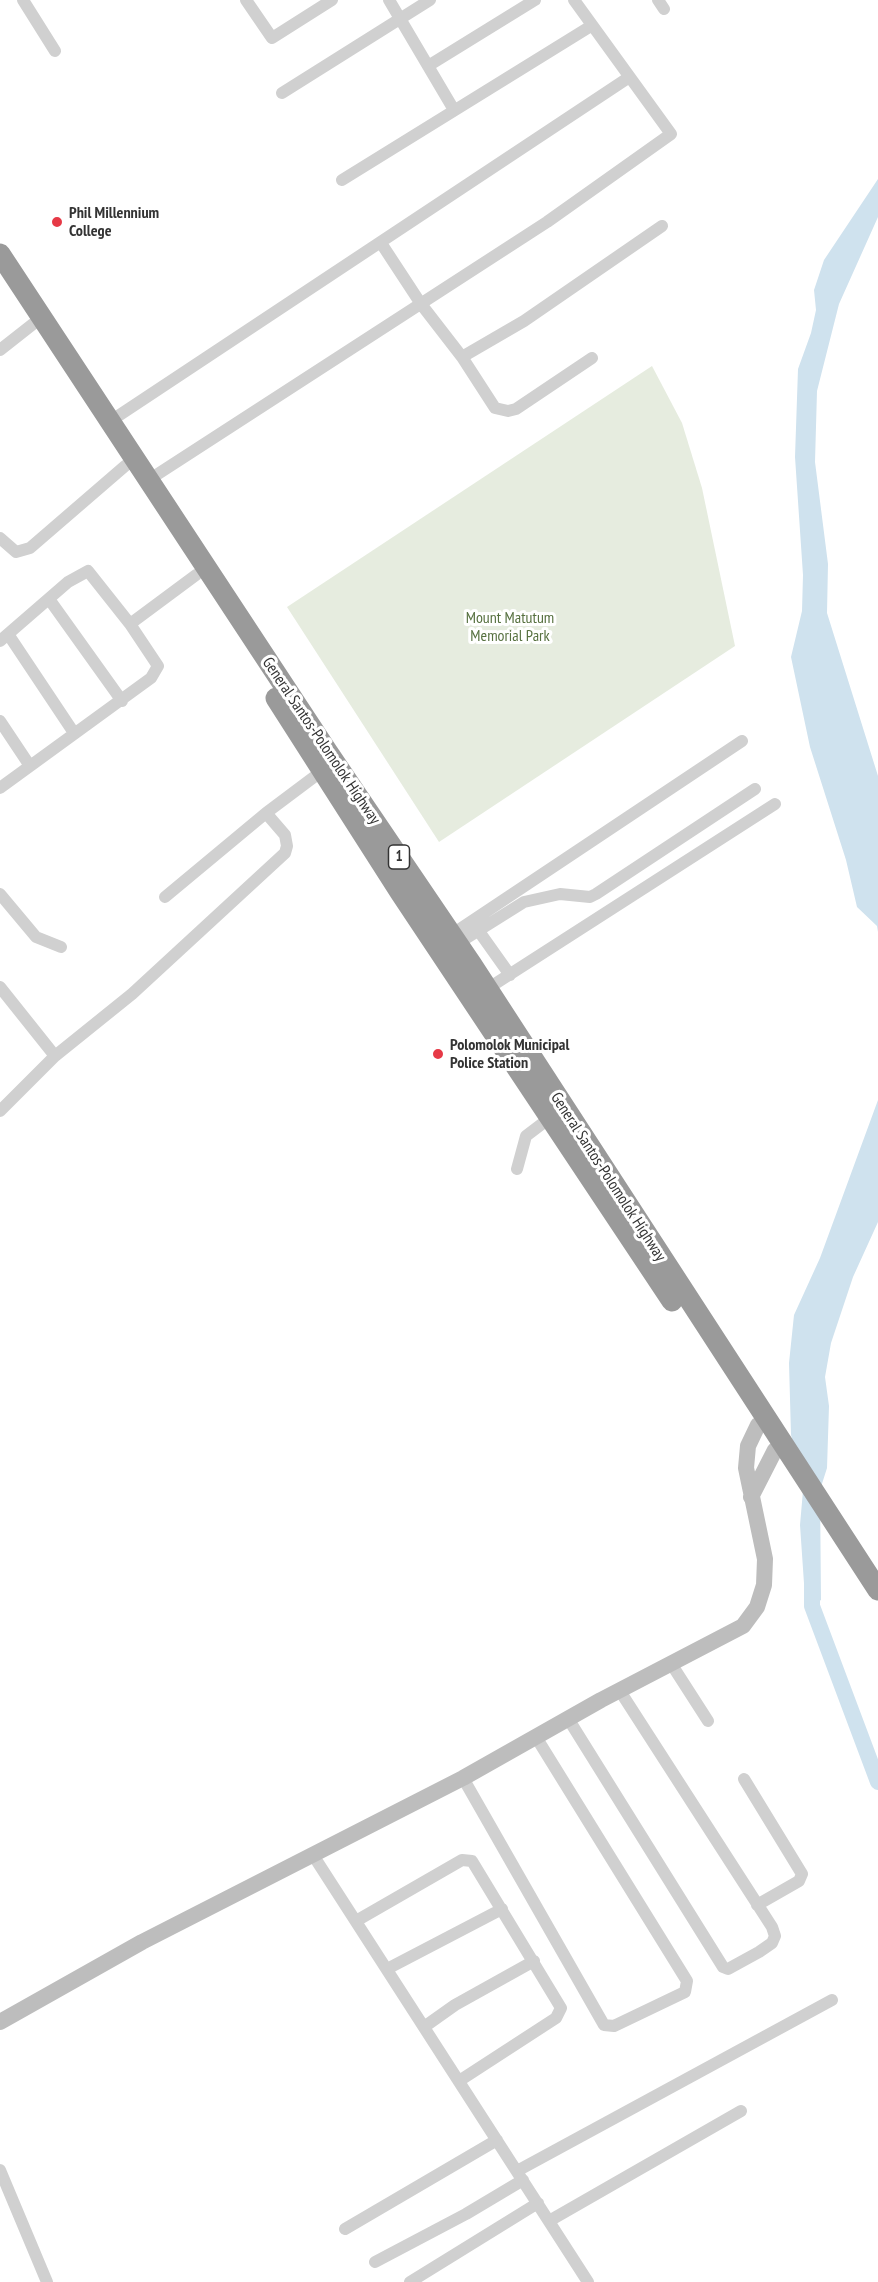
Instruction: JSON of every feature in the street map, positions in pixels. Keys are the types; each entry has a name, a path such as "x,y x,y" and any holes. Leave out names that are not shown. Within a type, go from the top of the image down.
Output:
{"highway":[{"name":"General Santos-Polomolok Highway","path":"0,254 147,481 487,989 794,1470"},
{"name":"1","path":"0,274 322,771 705,1352 775,1450 794,1470 878,1604"},
{"name":"1","path":"834,1531 878,1590"}],"street":[{"path":"23,0 55,51"},
{"path":"246,0 272,38 332,0"},
{"path":"390,0 454,110"},
{"path":"282,93 430,0"},
{"path":"428,66 536,0"},
{"path":"147,481 547,222 671,134 653,106 628,78 574,0"},
{"path":"342,180 591,26"},
{"path":"109,422 628,78"},
{"path":"462,357 489,344 662,226"},
{"path":"381,243 421,304 462,357 495,408 507,411 516,409 592,358"},
{"path":"0,350 33,324"},
{"path":"0,538 16,552 30,548 125,466"},
{"path":"0,788 74,733 122,701 157,670 156,660 88,571 80,573 4,638 74,733"},
{"path":"130,624 196,575"},
{"path":"49,599 122,701"},
{"path":"0,722 30,766"},
{"path":"454,940 742,741"},
{"path":"165,897 266,813 322,771"},
{"path":"454,940 478,930 524,902 560,894 590,897 596,894 755,789"},
{"path":"487,989 775,804"},
{"path":"0,1111 55,1056 132,994 285,853 287,846 285,835 266,813"},
{"path":"0,894 36,938 61,947"},
{"path":"478,930 510,975"},
{"path":"0,987 55,1056"},
{"path":"517,1169 526,1136 551,1118"},
{"path":"0,2022 141,1942 463,1778 620,1691 735,1632 757,1607 764,1585 765,1559 751,1497 746,1457 750,1439 758,1425"},
{"path":"751,1497 775,1450"},
{"path":"672,1665 708,1721"},
{"path":"569,1719 724,1968 728,1969 772,1943 775,1936 772,1928 620,1691"},
{"path":"463,1778 604,2025 614,2026 685,1992 687,1981 536,1737"},
{"path":"744,1779 802,1874 799,1881 757,1905"},
{"path":"313,1855 588,2282"},
{"path":"356,1921 466,1859 472,1861 561,2006 559,2016 459,2081"},
{"path":"387,1969 502,1909"},
{"path":"424,2026 534,1960"},
{"path":"375,2262 466,2214 520,2176 832,2001"},
{"path":"549,2221 741,2111"},
{"path":"345,2229 496,2140"},
{"path":"0,2170 47,2282"},
{"path":"410,2282 538,2204"}],"green space":[{"name":"Mount Matutum Memorial Park","path":"652,366 682,423 702,488 735,646 439,842 287,607"}],"water":[{"path":"878,179 878,217 839,304 817,391 815,462 828,564 827,613 878,776 878,932 877,926 857,907 846,860 810,747 791,657 802,611 803,575 795,457 798,369 811,333 816,310 814,290 824,260"},
{"path":"878,1100 878,1222 853,1277 831,1343 825,1377 829,1406 827,1468 820,1490 821,1600 812,1606 805,1598 800,1525 804,1479 791,1435 789,1363 794,1315 820,1258"}],"waterway":[{"path":"812,1585 812,1606 878,1782"}],"place":[{"name":"Phil Millennium College","path":"57,222"},
{"name":"Polomolok Municipal Police Station","path":"438,1054"}]}
